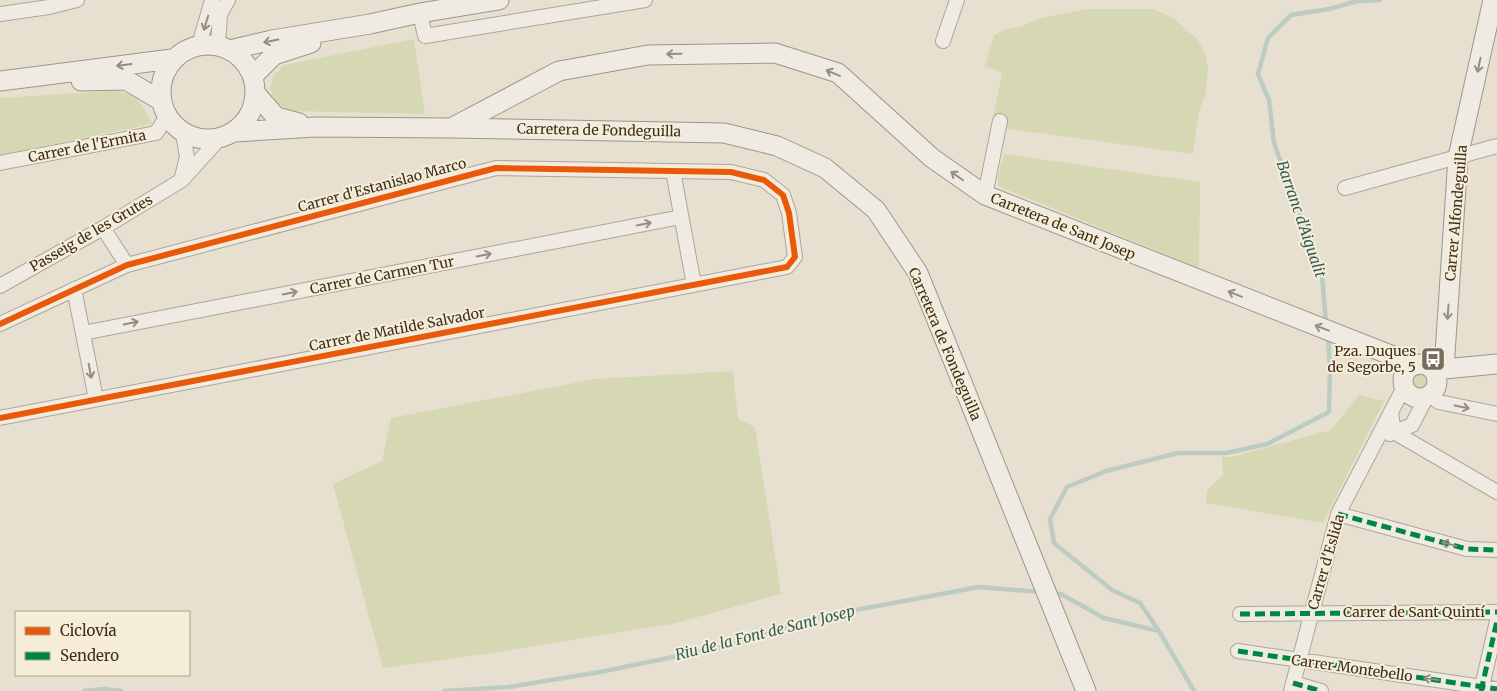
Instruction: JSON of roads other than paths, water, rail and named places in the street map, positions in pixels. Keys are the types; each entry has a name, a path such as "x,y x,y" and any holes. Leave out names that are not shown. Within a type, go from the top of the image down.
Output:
{"street":[{"path":"0,14 49,7 77,0"},
{"path":"199,45 212,0"},
{"path":"224,48 220,14 228,0"},
{"path":"0,82 172,59 199,45 224,48 499,0"},
{"path":"420,13 425,36 645,0"},
{"path":"943,42 958,0"},
{"name":"Carrer Alfondeguilla","path":"1439,371 1458,157 1491,30 1493,0"},
{"path":"183,134 199,140 227,135 250,114 254,85 274,55 370,24"},
{"path":"224,48 244,61 254,85"},
{"name":"Carretera de Sant Josep","path":"452,128 559,70 648,55 775,53 838,73 932,158 985,195 1416,364"},
{"path":"163,109 162,77 172,59"},
{"path":"0,82 126,80 163,109 183,134 187,157 182,180"},
{"name":"Carretera de Fondeguilla","path":"254,85 276,117 315,127"},
{"name":"Carrer de l'Ermita","path":"0,162 156,133 163,109"},
{"path":"985,195 1000,121"},
{"name":"Carretera de Fondeguilla","path":"227,135 315,127 724,133 777,146 825,168 876,210 918,273 1086,691"},
{"name":"Passeig de les Grutes","path":"0,286 104,228 182,180 227,135"},
{"path":"1344,188 1497,146"},
{"name":"Carrer d'Estanislao Marco","path":"0,324 127,265 496,168 730,172 764,180 783,195 789,213 796,257"},
{"path":"672,172 694,285"},
{"name":"Carrer de Carmen Tur","path":"83,333 681,217"},
{"path":"104,228 127,265"},
{"name":"Carrer de Matilde Salvador","path":"0,418 787,267 796,257"},
{"path":"74,289 96,399"},
{"path":"1497,364 1439,371 1416,364 1405,373 1403,382 1404,387 1411,396 1422,398 1428,396 1439,402 1497,414"},
{"path":"1377,439 1412,425 1428,396 1436,388 1439,371"},
{"name":"Carrer d'Eslida","path":"1292,687 1338,514 1404,387"},
{"path":"1391,413 1394,432"},
{"path":"1394,432 1497,492"},
{"path":"1338,514 1467,548 1497,550"},
{"name":"Carrer de Sant Quintí","path":"1240,614 1497,612"},
{"path":"1482,689 1497,620"},
{"name":"Carrer Montebello","path":"1238,651 1482,689 1497,689"},
{"path":"1292,687 1321,691"}],"waterway":[{"name":"Barranc d'Aigualit","path":"1326,324 1322,275 1274,143 1269,100 1258,74 1268,38 1291,15 1329,9 1357,1 1380,0"},
{"name":"Barranc d'Aigualit","path":"1159,631 1140,603 1112,590 1054,543 1050,519 1067,487 1106,471 1178,453 1226,453 1267,444 1329,412 1330,367 1328,336"},
{"name":"Riu de la Font de Sant Josep","path":"444,691 509,687 600,672 736,644 818,617 979,587 1041,592"},
{"name":"Riu de la Font de Sant Josep","path":"1051,593 1061,594 1104,618 1159,631 1194,691"},
{"name":"Riu de la Font de Sant Josep","path":"84,691 104,689 121,691"}],"place":[{"name":"Pza. Duques de Segorbe, 5","path":"1433,359"}]}
